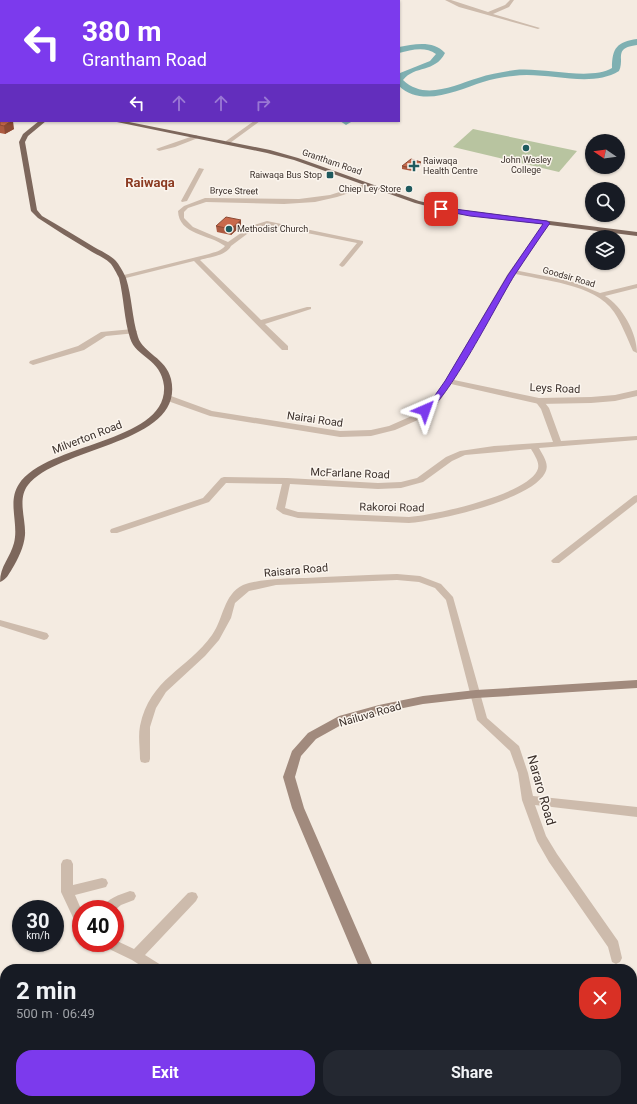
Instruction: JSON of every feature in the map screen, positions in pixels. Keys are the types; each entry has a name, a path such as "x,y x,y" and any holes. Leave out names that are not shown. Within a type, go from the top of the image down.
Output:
{"main road":[{"path":"42,122 25,135 22,142 34,210 40,217 112,262 122,277 134,339 140,348 152,357 164,371 168,384 168,398"},
{"name":"Grantham Road","path":"120,122 268,151 296,159 430,206 454,211 637,234"},
{"name":"Milverton Road","path":"0,578 12,562 20,532 18,523 18,498 23,485 38,471 52,463 121,437 148,423 162,410 168,398"},
{"name":"Nailuva Road","path":"365,964 298,808 289,777 296,754 312,736 339,721 379,709 422,700 476,694 637,684"}],"street":[{"path":"447,0 461,6 538,28"},
{"path":"488,14 507,6 512,0"},
{"path":"228,142 256,122"},
{"path":"159,149 173,146 196,136"},
{"path":"184,201 201,169"},
{"name":"Bryce Street","path":"228,245 216,236 182,223 180,217 181,211 186,207 205,200 314,200 331,197 368,185"},
{"path":"122,277 196,260 221,252 227,248 228,245 253,227 267,223 285,225 361,242 342,265"},
{"name":"Nairai Road","path":"168,398 210,413 258,422 340,434 370,433 392,428 417,418 434,403 449,381 514,272 547,223"},
{"path":"196,260 285,348"},
{"name":"Goodsir Road","path":"514,272 560,281 599,295 615,308 637,351"},
{"path":"599,295 637,286"},
{"path":"260,323 309,308"},
{"path":"33,363 81,348 104,334 132,331"},
{"name":"Leys Road","path":"449,381 539,401 591,400 615,398 637,393"},
{"path":"539,401 545,408 558,444"},
{"name":"McFarlane Road","path":"114,531 206,500 224,480 287,481 378,486 401,485 420,480 449,460 463,453 494,449 637,438"},
{"name":"Rakoroi Road","path":"287,481 280,508 286,512 298,515 424,519 474,507 518,491 532,481 541,472 544,464 534,446"},
{"path":"556,561 637,498"},
{"name":"Raisara Road","path":"145,759 145,727 151,707 162,689 202,653 216,637 226,618 231,600 246,588 276,582 397,577 420,579 438,586 450,600 476,694"},
{"path":"0,623 44,636"},
{"name":"Nararo Road","path":"476,694 482,720 515,749 523,772 528,800 541,838 553,858 614,945 616,958"},
{"path":"528,800 637,812"},
{"path":"67,864 67,892 72,903"},
{"path":"67,892 102,883"},
{"path":"120,900 130,896"},
{"path":"136,956 192,897"},
{"path":"124,950 149,964"}],"green space":[{"path":"473,129 577,151 559,172 453,147"}],"building":[{"path":"0,122 10,122 4,126 0,125"},
{"path":"411,159 421,162 412,168 402,166"},
{"path":"226,217 241,220 231,229 216,226"}],"waterway":[{"path":"400,82 416,93 426,94 448,91 487,78 517,73 535,72 580,76 601,76 616,69 616,56 621,47 637,42"},
{"path":"400,50 426,47 441,53 438,59 433,63 414,69 403,75 400,79"}],"place":[{"name":"John Wesley College","path":"526,148"},
{"name":"Raiwaqa Health Centre","path":"414,166"},
{"name":"Raiwaqa Bus Stop","path":"330,175"},
{"name":"Chiep Ley Store","path":"409,189"},
{"name":"Methodist Church","path":"229,229"}],"district":[{"name":"Raiwaqa","path":"150,182"}],"route":[{"path":"425,410 434,403 449,381 511,275 547,223 441,209"}]}
